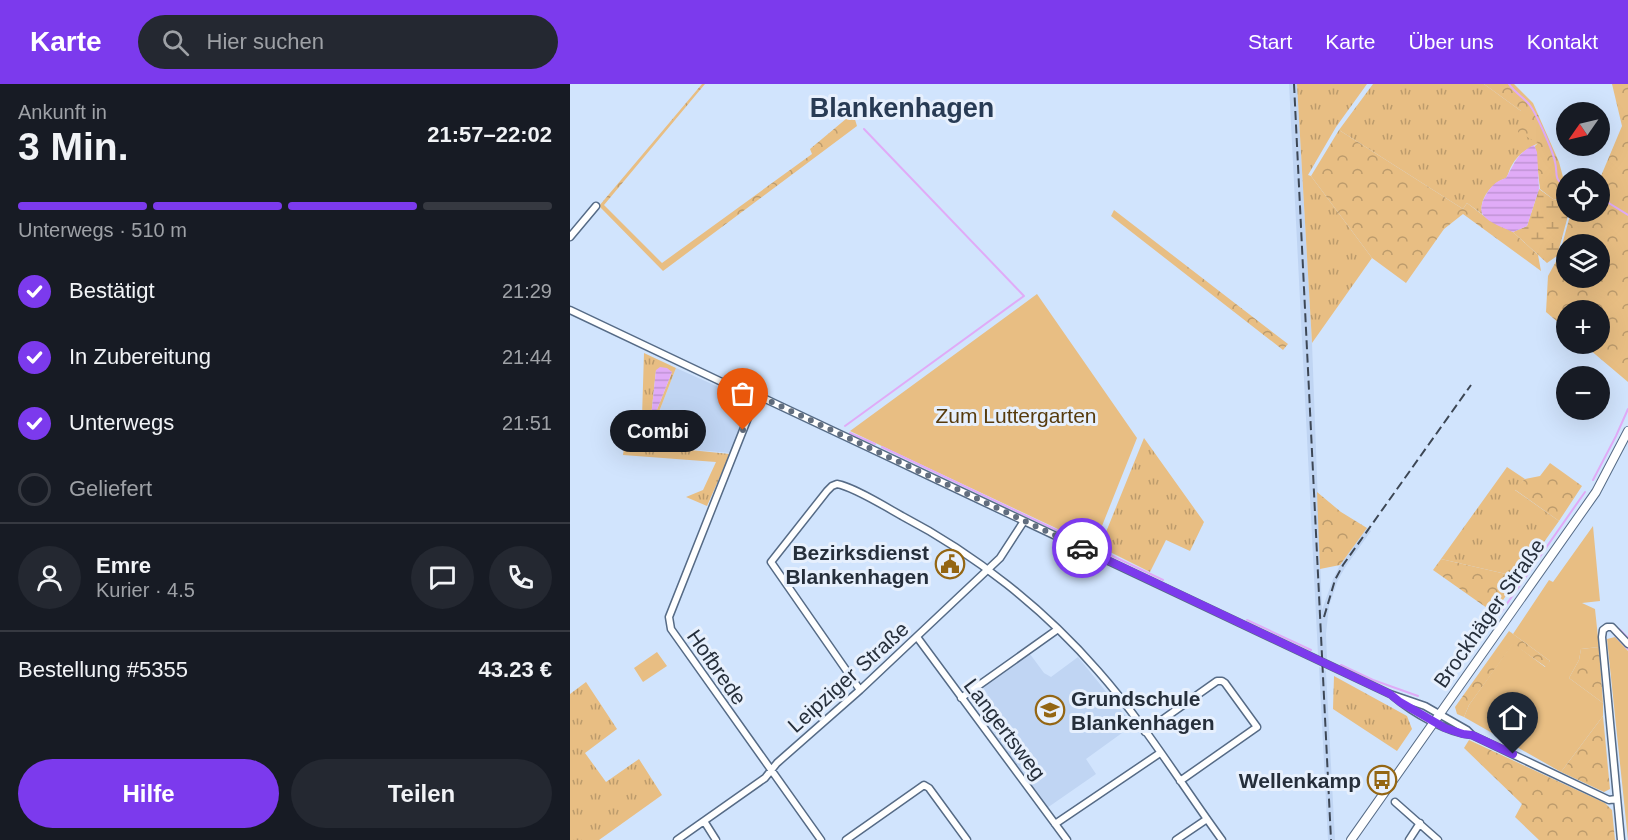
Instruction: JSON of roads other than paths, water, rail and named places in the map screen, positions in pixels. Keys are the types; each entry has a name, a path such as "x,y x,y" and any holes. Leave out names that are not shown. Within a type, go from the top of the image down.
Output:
{"main road":[{"name":"Brockhäger Straße","path":"1351,840 1596,492 1628,431"}],"street":[{"path":"570,237 596,206"},
{"path":"570,310 1024,520 1390,694 1418,703 1441,714 1472,735 1609,800 1616,799"},
{"name":"Hofbrede","path":"757,395 668,623 770,771 821,840"},
{"path":"860,690 771,562 783,544 832,486 841,485 925,527 1024,598 1058,629 1098,671 1145,732 1222,840"},
{"name":"Leipziger Straße","path":"677,840 765,778 1000,558 1024,520"},
{"path":"1620,840 1602,630 1612,627 1628,644"},
{"path":"962,698 1058,629"},
{"name":"Langertsweg","path":"916,637 1067,840"},
{"path":"1145,732 1217,681 1225,683 1257,726 1180,781"},
{"path":"1390,694 1434,722 1463,734 1472,735"},
{"path":"1055,824 1160,753"},
{"path":"846,840 924,785 929,788 967,840"},
{"path":"1395,802 1438,840"},
{"path":"1176,840 1207,819"},
{"path":"704,820 716,840"},
{"path":"1409,840 1420,823"}],"waterway":[{"path":"1509,84 1527,101 1540,123 1556,168"},
{"path":"845,426 1024,296 864,129"},
{"path":"1610,204 1628,215"},
{"path":"1593,480 1628,409"},
{"path":"850,433 875,444"},
{"path":"882,447 1069,536"},
{"path":"1499,615 1585,492"},
{"path":"1077,539 1094,547"},
{"path":"1102,551 1163,580"},
{"path":"1247,620 1311,650"},
{"path":"1619,629 1628,638"},
{"path":"1615,635 1628,649"},
{"path":"1341,665 1373,680 1418,696"}],"railway":[{"path":"1294,84 1331,840"},
{"path":"1324,617 1335,580 1343,565 1471,385"}],"place":[{"name":"Combi","path":"743,430"},
{"name":"Bezirksdienst Blankenhagen","path":"950,564"},
{"name":"Grundschule Blankenhagen","path":"1050,710"},
{"name":"Wellenkamp","path":"1382,780"}],"district":[{"name":"Blankenhagen","path":"902,108"}],"park label":[{"name":"Zum Luttergarten","path":"1016,415"}]}
